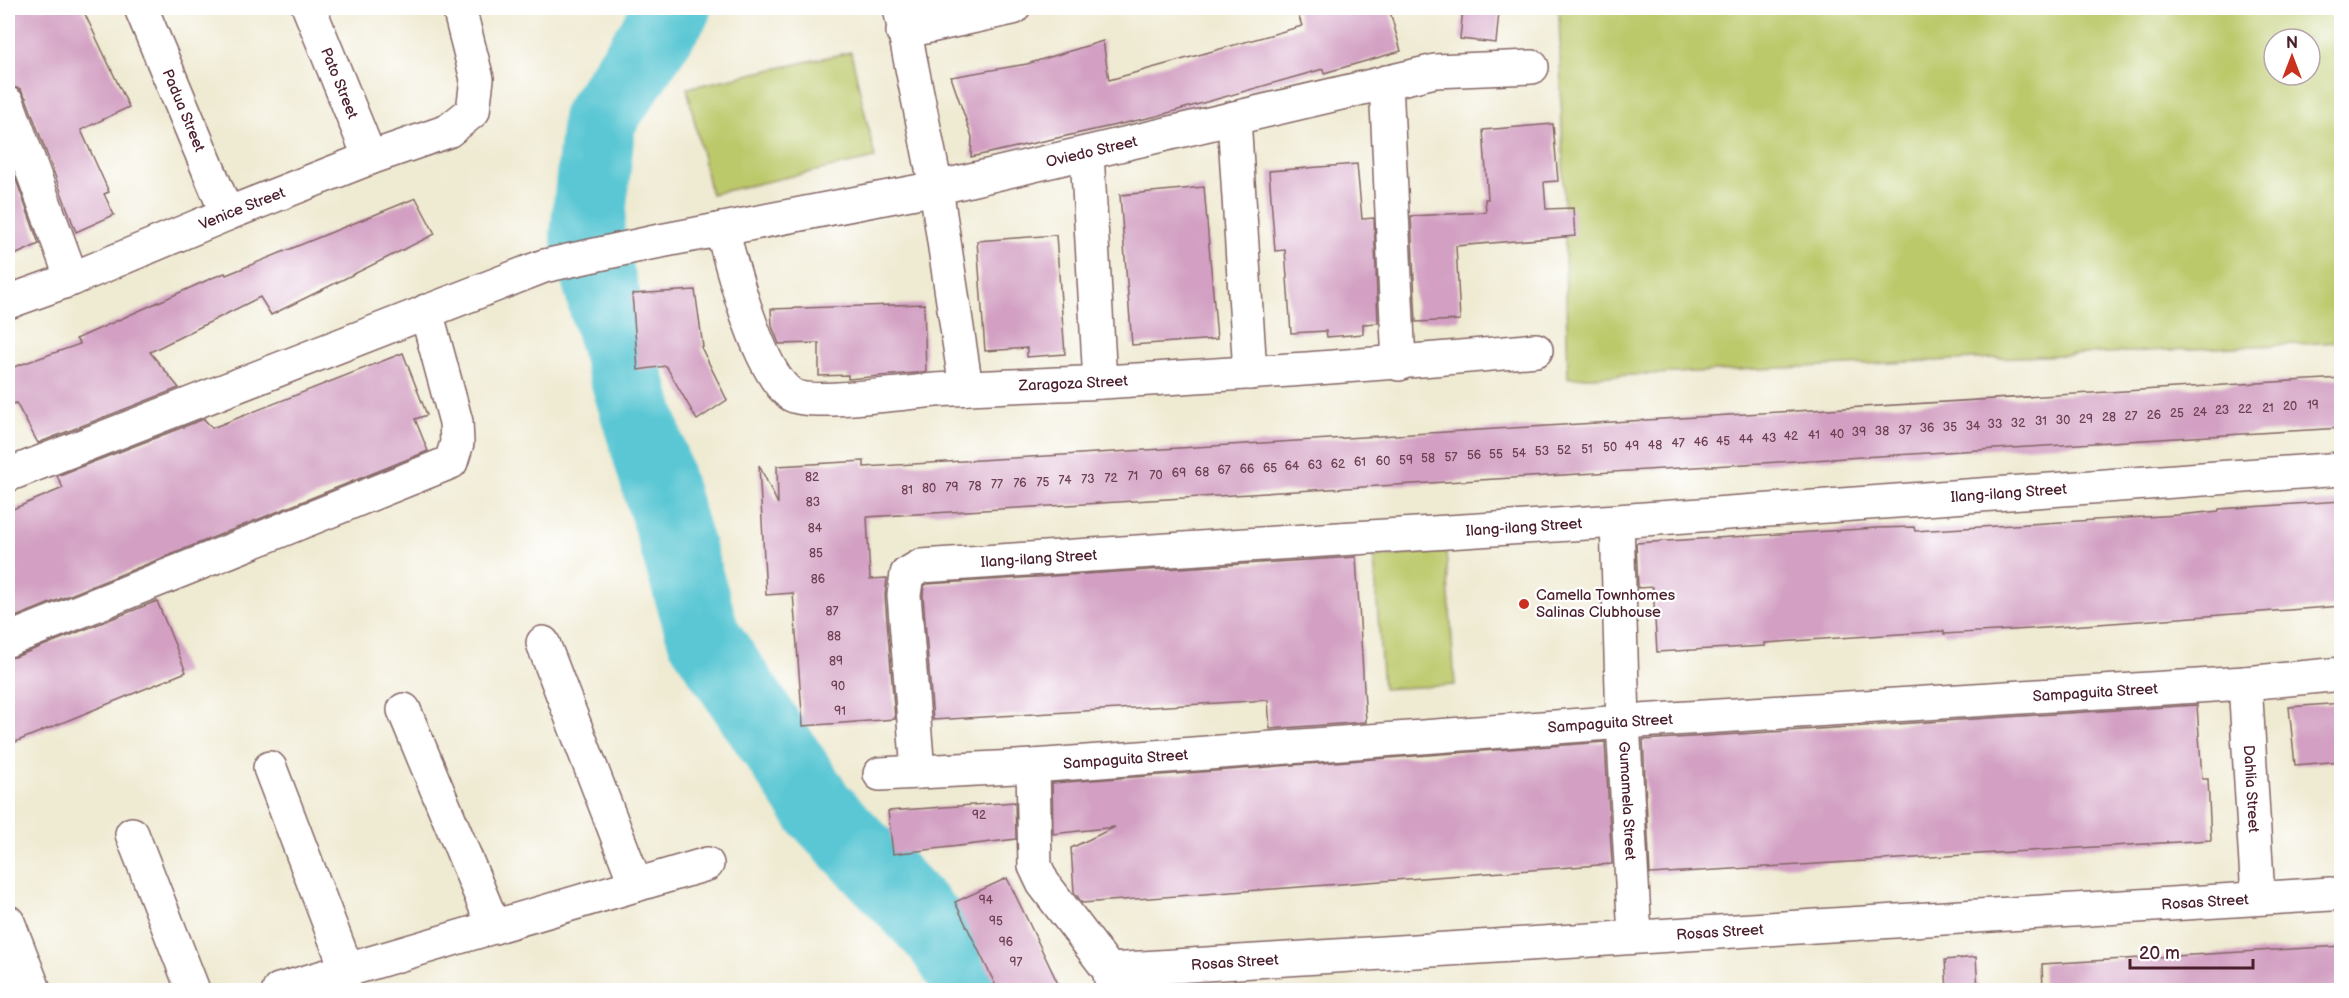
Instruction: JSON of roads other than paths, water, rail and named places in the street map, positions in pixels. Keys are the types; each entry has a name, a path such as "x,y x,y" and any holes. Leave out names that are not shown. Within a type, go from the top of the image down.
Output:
{"street":[{"name":"Padua Street","path":"141,8 227,214"},
{"name":"Pato Street","path":"309,8 370,158"},
{"name":"Venice Street","path":"8,302 72,279 227,214 370,158 448,131 472,111 477,79 459,8"},
{"path":"966,388 936,188 902,20 1013,8"},
{"name":"Oviedo Street","path":"8,475 544,266 650,243 936,188 1435,71 1532,67"},
{"path":"1386,82 1399,364"},
{"path":"8,104 72,279"},
{"path":"1234,118 1250,373"},
{"path":"1087,153 1100,382"},
{"name":"Zaragoza Street","path":"722,229 742,303 776,379 793,396 819,399 966,388 1399,364 1536,350"},
{"path":"8,640 451,462 457,443 456,422 426,311"},
{"name":"Ilang-ilang Street","path":"918,772 904,595 907,574 921,566 1617,521 2342,469"},
{"name":"Gumamela Street","path":"1617,521 1623,722 1635,936"},
{"path":"543,643 636,885"},
{"name":"Sampaguita Street","path":"880,774 1033,766 1623,722 2245,683 2342,674"},
{"name":"Dahlia Street","path":"2245,683 2258,897"},
{"path":"404,710 494,927"},
{"path":"1033,766 1035,866 1043,883 1111,980"},
{"path":"270,768 347,970"},
{"path":"132,834 193,990"},
{"path":"279,990 706,864"},
{"name":"Rosas Street","path":"1111,980 1635,936 2331,894"},
{"path":"8,922 34,990"}],"waterway":[{"path":"674,8 599,120 587,234 606,307 704,637 819,809 941,937 975,990"}],"place":[{"name":"Camella Townhomes Salinas Clubhouse","path":"1524,604"}]}
